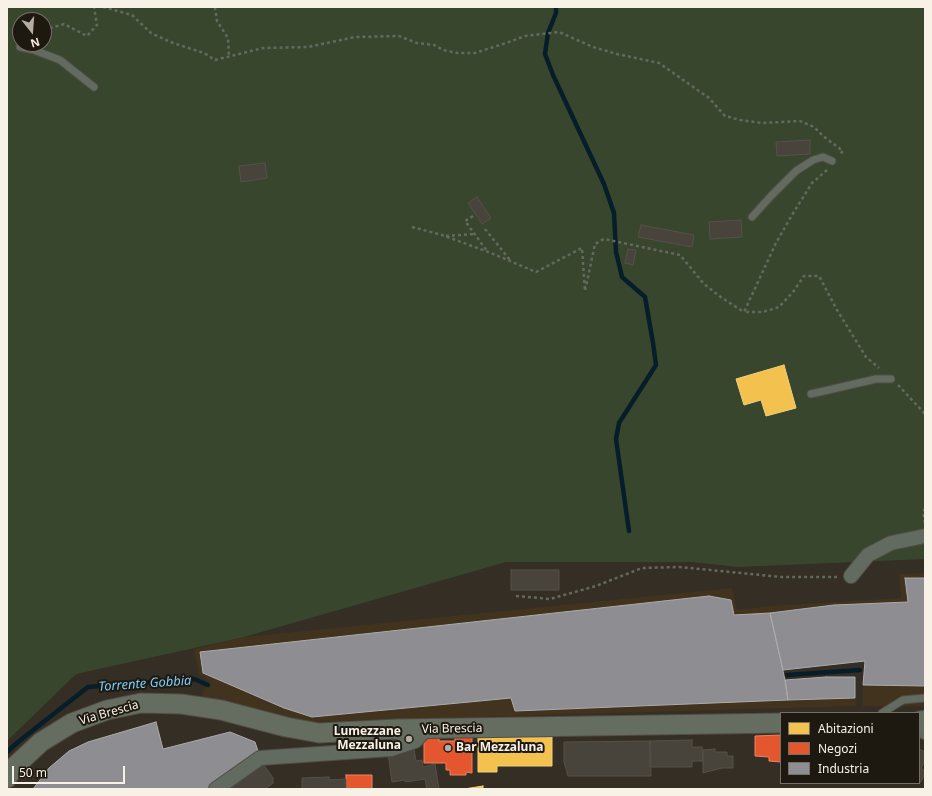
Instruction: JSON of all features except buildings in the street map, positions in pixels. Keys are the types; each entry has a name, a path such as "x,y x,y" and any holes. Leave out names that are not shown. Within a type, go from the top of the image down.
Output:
{"main road":[{"name":"Via Brescia","path":"7,778 13,768 41,742 72,723 107,710 141,703 181,704 221,710 286,727 319,732 780,723"}],"street":[{"path":"851,576 868,555 891,543 925,536"},
{"path":"216,789 260,758 391,749 415,741 426,729"}],"lane":[{"path":"39,52 60,60 94,87"},
{"path":"752,217 770,196 796,171 813,160 823,157 832,161"},
{"path":"811,394 876,379 891,379"},
{"path":"884,712 903,700 925,698"}],"path":[{"path":"52,28 64,24 87,36 97,26 94,7"},
{"path":"103,7 132,15 151,33 173,43 204,53 215,60 263,48 308,47 355,37 399,36 417,43 434,45 443,50 457,53 475,53 525,36 559,32 593,47 659,63 709,98 725,116 762,123 800,121 814,127 843,151 832,161 832,165 812,183 776,243 744,312"},
{"path":"215,7 217,21 228,38 229,56"},
{"path":"473,216 466,221 488,252"},
{"path":"412,227 445,236 510,260 536,272 582,248 585,291 595,244 604,239 680,255 704,284 744,312 763,312 779,307 793,292 804,276 819,276 837,310 866,357 891,379 925,414"},
{"path":"485,229 510,260"},
{"path":"445,236 475,234"},
{"path":"925,509 923,512 925,523"},
{"path":"516,596 550,599 596,586 642,568 680,567 781,578 851,576"}],"shaded area":[{"path":"925,573 925,706 863,706 865,661 783,670 786,680 825,677 855,677 856,706 309,722 201,697 209,681 199,674 194,649 244,637 732,588 737,610 769,606 901,598 899,574"}],"green space":[{"path":"7,7 925,7 925,559 738,567 693,562 506,562 244,637 76,674 7,741"}],"waterway":[{"path":"556,7 556,13 548,33 545,54 553,75 604,184 614,213 616,252 622,277 645,297 653,343 656,365 619,423 616,439 629,531"},
{"name":"Torrente Gobbia","path":"787,675 860,670"},
{"name":"Torrente Gobbia","path":"7,752 88,687 194,679 208,685"}],"place":[{"name":"Lumezzane Mezzaluna","path":"409,739"},
{"name":"Bar Mezzaluna","path":"448,748"}]}
